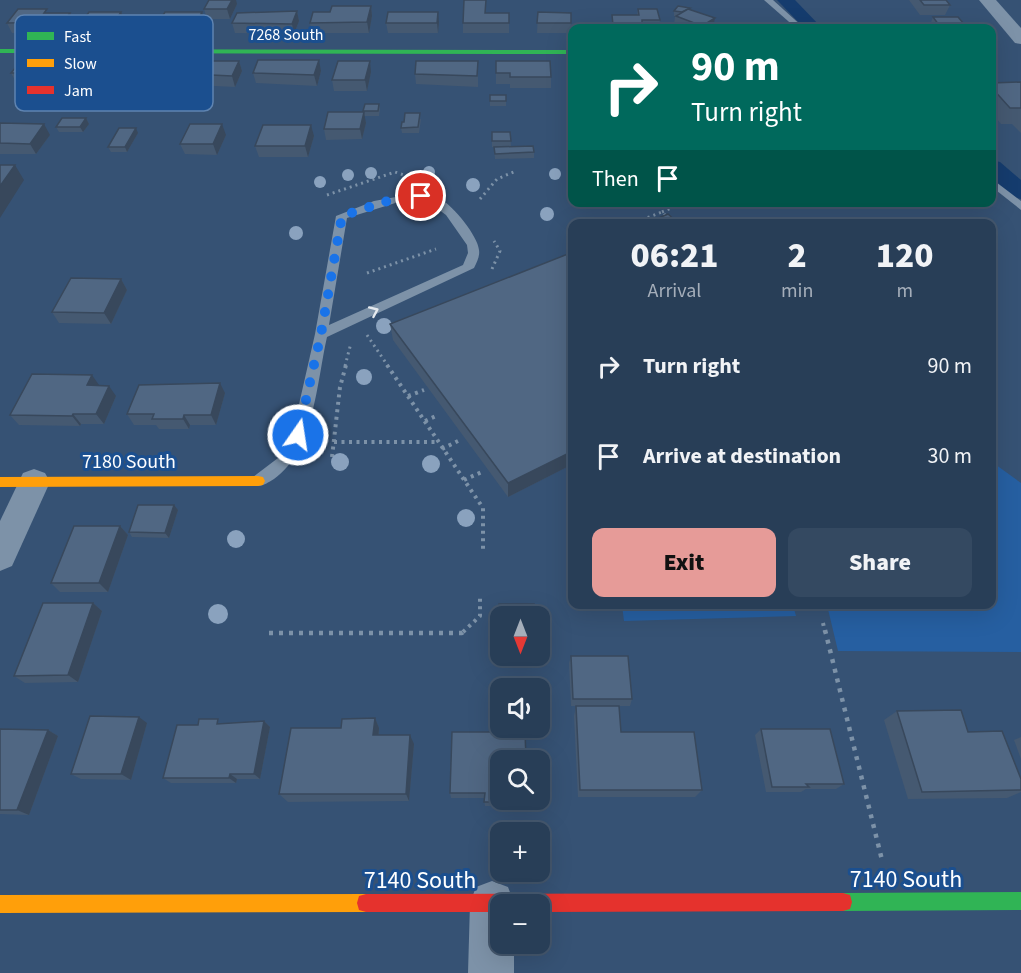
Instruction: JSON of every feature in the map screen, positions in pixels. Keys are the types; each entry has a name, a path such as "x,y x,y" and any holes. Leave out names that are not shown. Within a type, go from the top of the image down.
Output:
{"street":[{"path":"987,0 1021,39"},
{"name":"7268 South","path":"213,51 568,51"},
{"name":"7180 South","path":"0,482 258,481"},
{"path":"0,556 34,482"},
{"name":"7140 South","path":"550,903 1021,901"},
{"name":"7140 South","path":"0,904 490,903"},
{"path":"491,954 491,973"}],"lane":[{"path":"768,0 795,24"},
{"path":"996,185 1021,207"},
{"path":"258,481 277,470 295,447 321,334 342,216 400,197 421,196 438,201 455,219 473,244 475,256 468,268 321,334"}],"path":[{"path":"480,199 497,179 516,171"},
{"path":"644,219 674,207"},
{"path":"662,212 669,219"},
{"path":"366,273 436,249"},
{"path":"362,328 483,508 483,554"},
{"path":"408,396 424,390"},
{"path":"425,421 436,417"},
{"path":"442,449 458,441"},
{"path":"334,442 439,442"},
{"path":"464,480 484,471"},
{"path":"269,633 462,633 480,616 480,597"},
{"path":"824,622 882,860"}],"shaded area":[{"path":"996,465 1021,483 1021,652 838,651 828,609 996,609"},
{"path":"622,609 794,609 796,616 624,621"}],"building":[{"path":"209,0 232,0 227,9 204,9"},
{"path":"464,0 486,0 485,13 509,13 509,23 463,23"},
{"path":"920,0 946,0 950,5 924,5"},
{"path":"332,6 371,6 367,22 310,23 313,12 330,12"},
{"path":"678,6 690,8 682,12 674,11"},
{"path":"18,9 47,9 44,13 70,13 68,15 15,15 15,23 7,23"},
{"path":"638,9 657,9 660,20 642,20 642,24 613,24 612,15 639,15"},
{"path":"688,9 715,18 705,24 697,24 676,16"},
{"path":"297,11 292,24 232,23 237,13"},
{"path":"89,12 121,12 119,15 87,15"},
{"path":"165,12 202,12 200,15 163,15"},
{"path":"388,12 438,12 437,23 386,23"},
{"path":"538,12 571,13 571,23 537,23"},
{"path":"933,17 958,17 964,24 938,24"},
{"path":"258,60 319,60 314,75 253,73"},
{"path":"213,61 239,61 232,76 213,75"},
{"path":"338,61 370,61 365,80 332,80"},
{"path":"416,61 478,61 477,76 415,74"},
{"path":"496,61 550,61 551,77 510,77 510,73 496,73"},
{"path":"1021,82 1021,108 1010,108 996,92 996,83"},
{"path":"490,95 506,95 506,101 490,101"},
{"path":"365,104 379,104 378,111 363,111"},
{"path":"328,112 364,112 360,129 324,129"},
{"path":"405,113 420,113 418,127 401,128"},
{"path":"62,118 86,118 80,127 56,127"},
{"path":"0,123 44,124 30,144 0,143"},
{"path":"190,124 222,124 213,144 180,144"},
{"path":"263,125 311,125 305,146 255,146"},
{"path":"119,128 136,128 125,147 108,147"},
{"path":"492,132 510,132 511,141 492,141"},
{"path":"533,146 534,152 495,154 494,147"},
{"path":"0,165 15,165 0,186"},
{"path":"668,214 674,219 656,219"},
{"path":"568,254 568,453 508,483 390,324"},
{"path":"71,278 121,279 104,313 52,312"},
{"path":"32,374 92,375 87,385 109,386 96,414 10,415"},
{"path":"220,383 211,415 184,415 183,419 152,419 154,414 127,414 139,385"},
{"path":"138,505 174,505 165,533 129,532"},
{"path":"74,526 120,526 99,583 51,583"},
{"path":"43,603 93,603 68,675 14,676"},
{"path":"499,604 534,604 534,606 499,606"},
{"path":"571,656 628,656 632,699 573,699"},
{"path":"576,706 619,706 621,732 694,732 702,790 580,790"},
{"path":"961,710 968,732 1002,731 1021,779 1021,790 922,792 897,711"},
{"path":"90,716 139,717 121,774 71,774"},
{"path":"375,718 373,735 410,735 406,794 279,794 291,728 341,728 342,719"},
{"path":"199,719 218,719 217,724 264,721 254,774 230,774 229,778 163,778 177,725 198,725"},
{"path":"0,729 48,730 17,810 0,810"},
{"path":"761,729 830,729 844,784 772,787"},
{"path":"452,732 490,732 490,738 525,738 526,750 490,750 490,802 484,802 485,793 450,793"}],"waterway":[{"path":"785,0 809,24"},
{"path":"996,170 1021,192"}],"traffic: fast":[{"path":"0,51 15,51"},
{"path":"213,51 568,52"},
{"path":"843,902 1021,901"}],"traffic: slow":[{"path":"0,482 258,481"},
{"path":"0,904 366,903"}],"traffic: jam":[{"path":"366,903 843,902"}],"route":[{"path":"298,435 321,334 342,216 400,197 421,196"}]}
